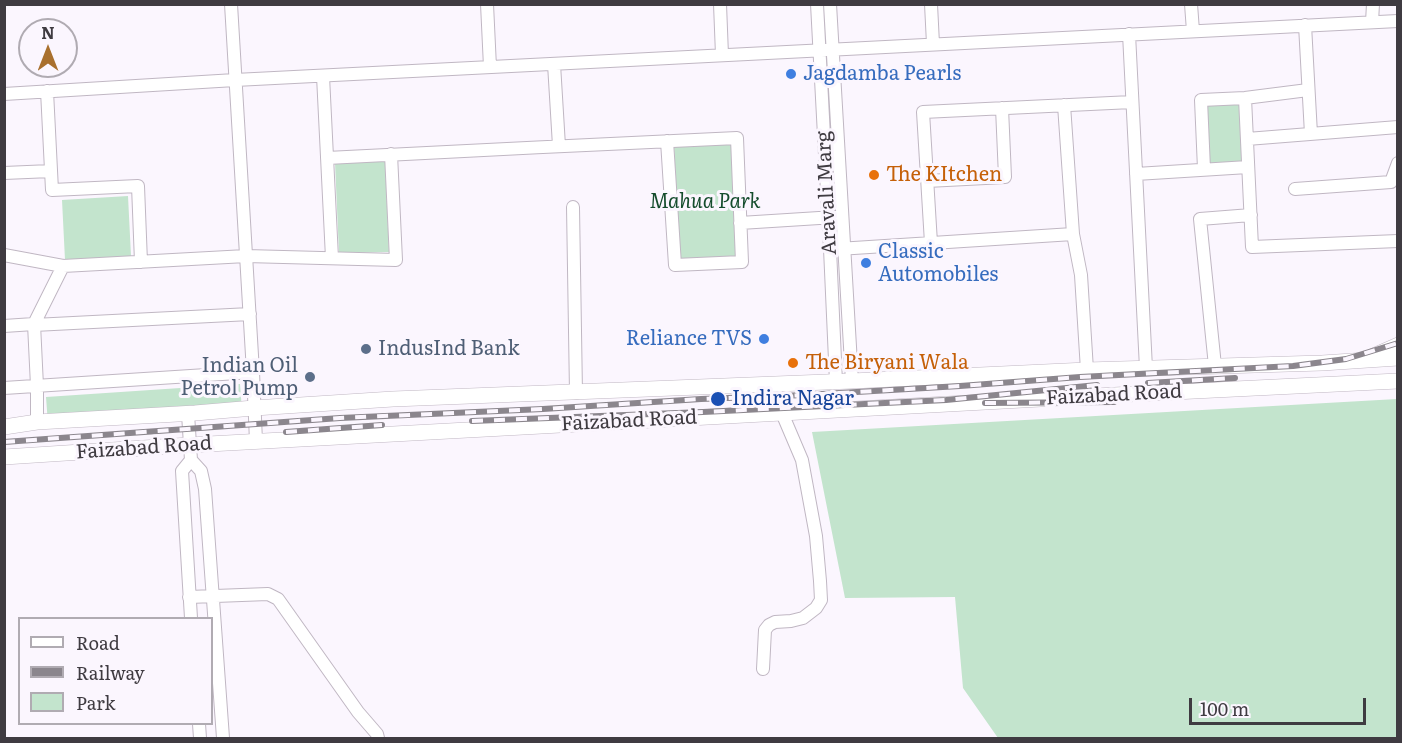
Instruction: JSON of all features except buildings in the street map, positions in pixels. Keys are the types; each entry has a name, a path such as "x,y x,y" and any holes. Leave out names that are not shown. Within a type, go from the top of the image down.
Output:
{"main road":[{"path":"1359,362 1398,345"},
{"name":"Faizabad Road","path":"4,427 37,422 393,399 1087,370 1359,362 1398,358"},
{"name":"Faizabad Road","path":"4,457 190,452 256,441 1398,381"}],"street":[{"path":"231,4 256,441"},
{"path":"487,4 490,67"},
{"path":"720,4 722,55"},
{"name":"Aravali Marg","path":"818,4 836,382"},
{"name":"Aravali Marg","path":"830,4 852,381"},
{"path":"931,4 933,44"},
{"path":"1191,4 1193,31"},
{"path":"1372,22 1373,4"},
{"path":"4,94 235,80 1398,21"},
{"path":"1305,25 1311,134"},
{"path":"1129,34 1146,369"},
{"path":"554,64 559,146"},
{"path":"323,76 332,258"},
{"path":"1204,169 1201,100 1245,98 1308,90"},
{"path":"47,91 52,190 138,186 141,262"},
{"path":"1245,98 1252,247 1398,241"},
{"path":"930,243 923,112 1132,102"},
{"path":"1064,105 1073,234 1081,275 1087,370"},
{"path":"927,181 1005,177 1002,108"},
{"path":"1247,139 1398,127"},
{"path":"327,158 391,154 667,141 737,138 742,262 675,265 667,141"},
{"path":"4,255 63,266 246,256 396,260 391,154"},
{"path":"1295,189 1391,182 1398,163"},
{"path":"1136,174 1248,167"},
{"path":"4,173 51,171"},
{"path":"573,207 576,393"},
{"path":"1215,366 1200,219 1251,215"},
{"path":"740,223 843,217"},
{"path":"830,249 1073,234"},
{"path":"37,422 34,324 63,266"},
{"path":"4,326 249,314"},
{"path":"4,388 253,372"},
{"path":"763,669 765,630 769,625 803,618 816,608 821,600 816,536 801,460 782,413"},
{"path":"188,414 190,452 182,471 191,617"},
{"path":"190,452 201,471 205,489 223,738"},
{"path":"189,597 268,594 278,599 378,738"}],"green space":[{"path":"1242,102 1245,163 1208,164 1205,104"},
{"name":"Mahua Park","path":"731,143 736,257 680,260 674,146"},
{"path":"385,161 389,252 339,253 335,163"},
{"path":"128,196 131,256 65,260 62,200"},
{"path":"240,384 242,410 48,424 46,397"},
{"path":"1397,399 1397,738 998,738 963,688 955,597 845,598 812,432"}],"railway":[{"path":"4,442 340,418 805,395 1293,366 1346,359 1398,343"},
{"path":"1148,383 1235,378"},
{"path":"472,421 946,400 1097,385"},
{"path":"985,403 1114,402"},
{"path":"286,432 382,425"}],"place":[{"name":"Jagdamba Pearls","path":"791,74"},
{"name":"The KItchen","path":"874,175"},
{"name":"Classic Automobiles","path":"866,263"},
{"name":"Reliance TVS","path":"764,339"},
{"name":"IndusInd Bank","path":"366,349"},
{"name":"The Biryani Wala","path":"793,363"},
{"name":"Indian Oil Petrol Pump","path":"310,377"},
{"name":"Indira Nagar","path":"718,399"}]}
